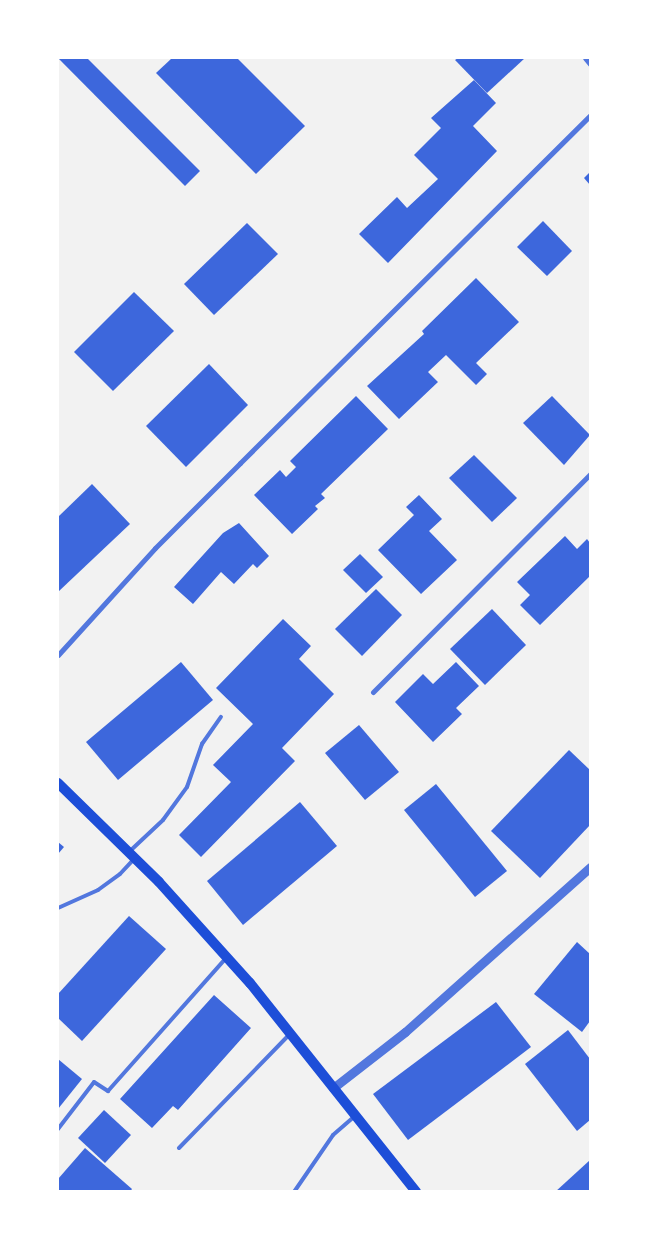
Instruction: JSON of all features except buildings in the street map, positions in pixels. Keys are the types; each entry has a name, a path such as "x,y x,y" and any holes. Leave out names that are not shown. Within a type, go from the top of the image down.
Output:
{"main road":[{"path":"58,783 132,855 227,957 416,1192"}],"street":[{"path":"585,58 590,64"},
{"path":"58,655 155,548 590,116"},
{"path":"373,692 590,474"},
{"path":"333,1088 405,1032 590,867"}],"lane":[{"path":"58,908 98,890 120,874 132,855 164,820 187,787 202,744 221,717"},
{"path":"58,1129 94,1082 108,1091 227,957"},
{"path":"179,1148 290,1034"},
{"path":"294,1192 333,1134 356,1116"}]}
